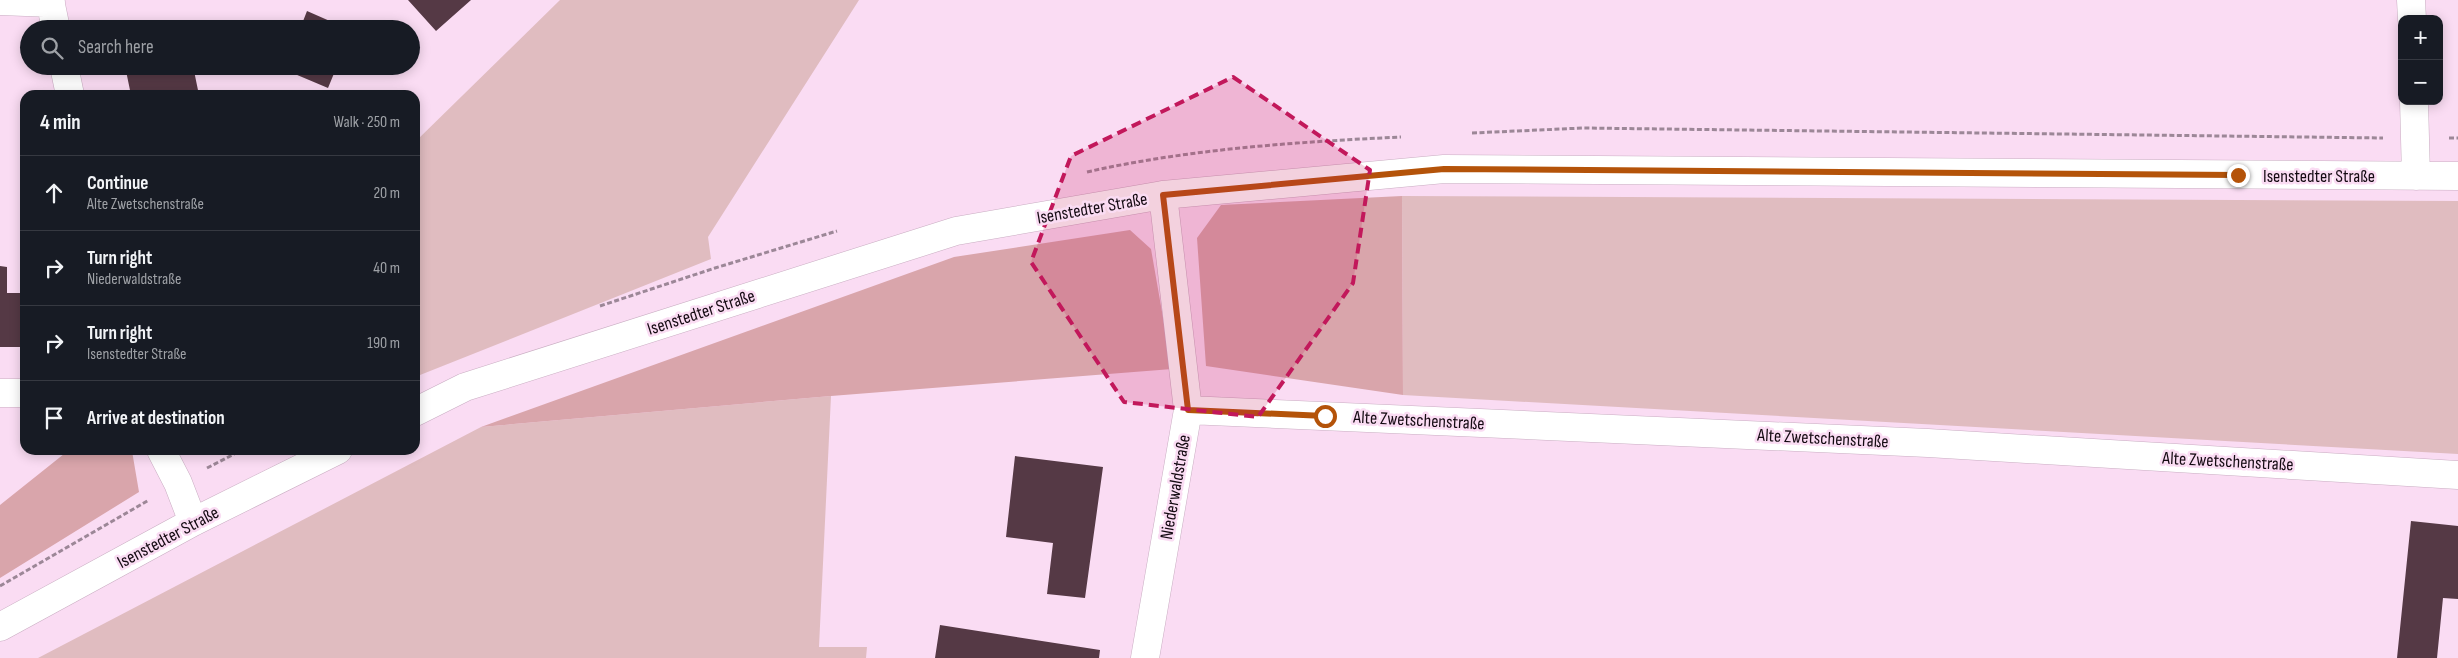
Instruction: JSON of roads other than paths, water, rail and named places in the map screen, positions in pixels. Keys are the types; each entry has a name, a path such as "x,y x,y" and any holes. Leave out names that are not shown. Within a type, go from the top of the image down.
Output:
{"street":[{"path":"2411,0 2412,15"},
{"path":"0,1 51,1 54,20"},
{"path":"66,75 69,90"},
{"path":"2414,105 2416,176"},
{"name":"Isenstedter Straße","path":"420,410 465,387 956,231 1163,195 1444,169 2458,176"},
{"name":"Niederwaldstraße","path":"1145,658 1188,410 1163,195"},
{"path":"0,393 20,393"},
{"name":"Alte Zwetschenstraße","path":"1188,410 1928,443 2458,475"},
{"path":"163,455 178,483 193,522"},
{"name":"Isenstedter Straße","path":"0,627 193,522 328,455"}]}
